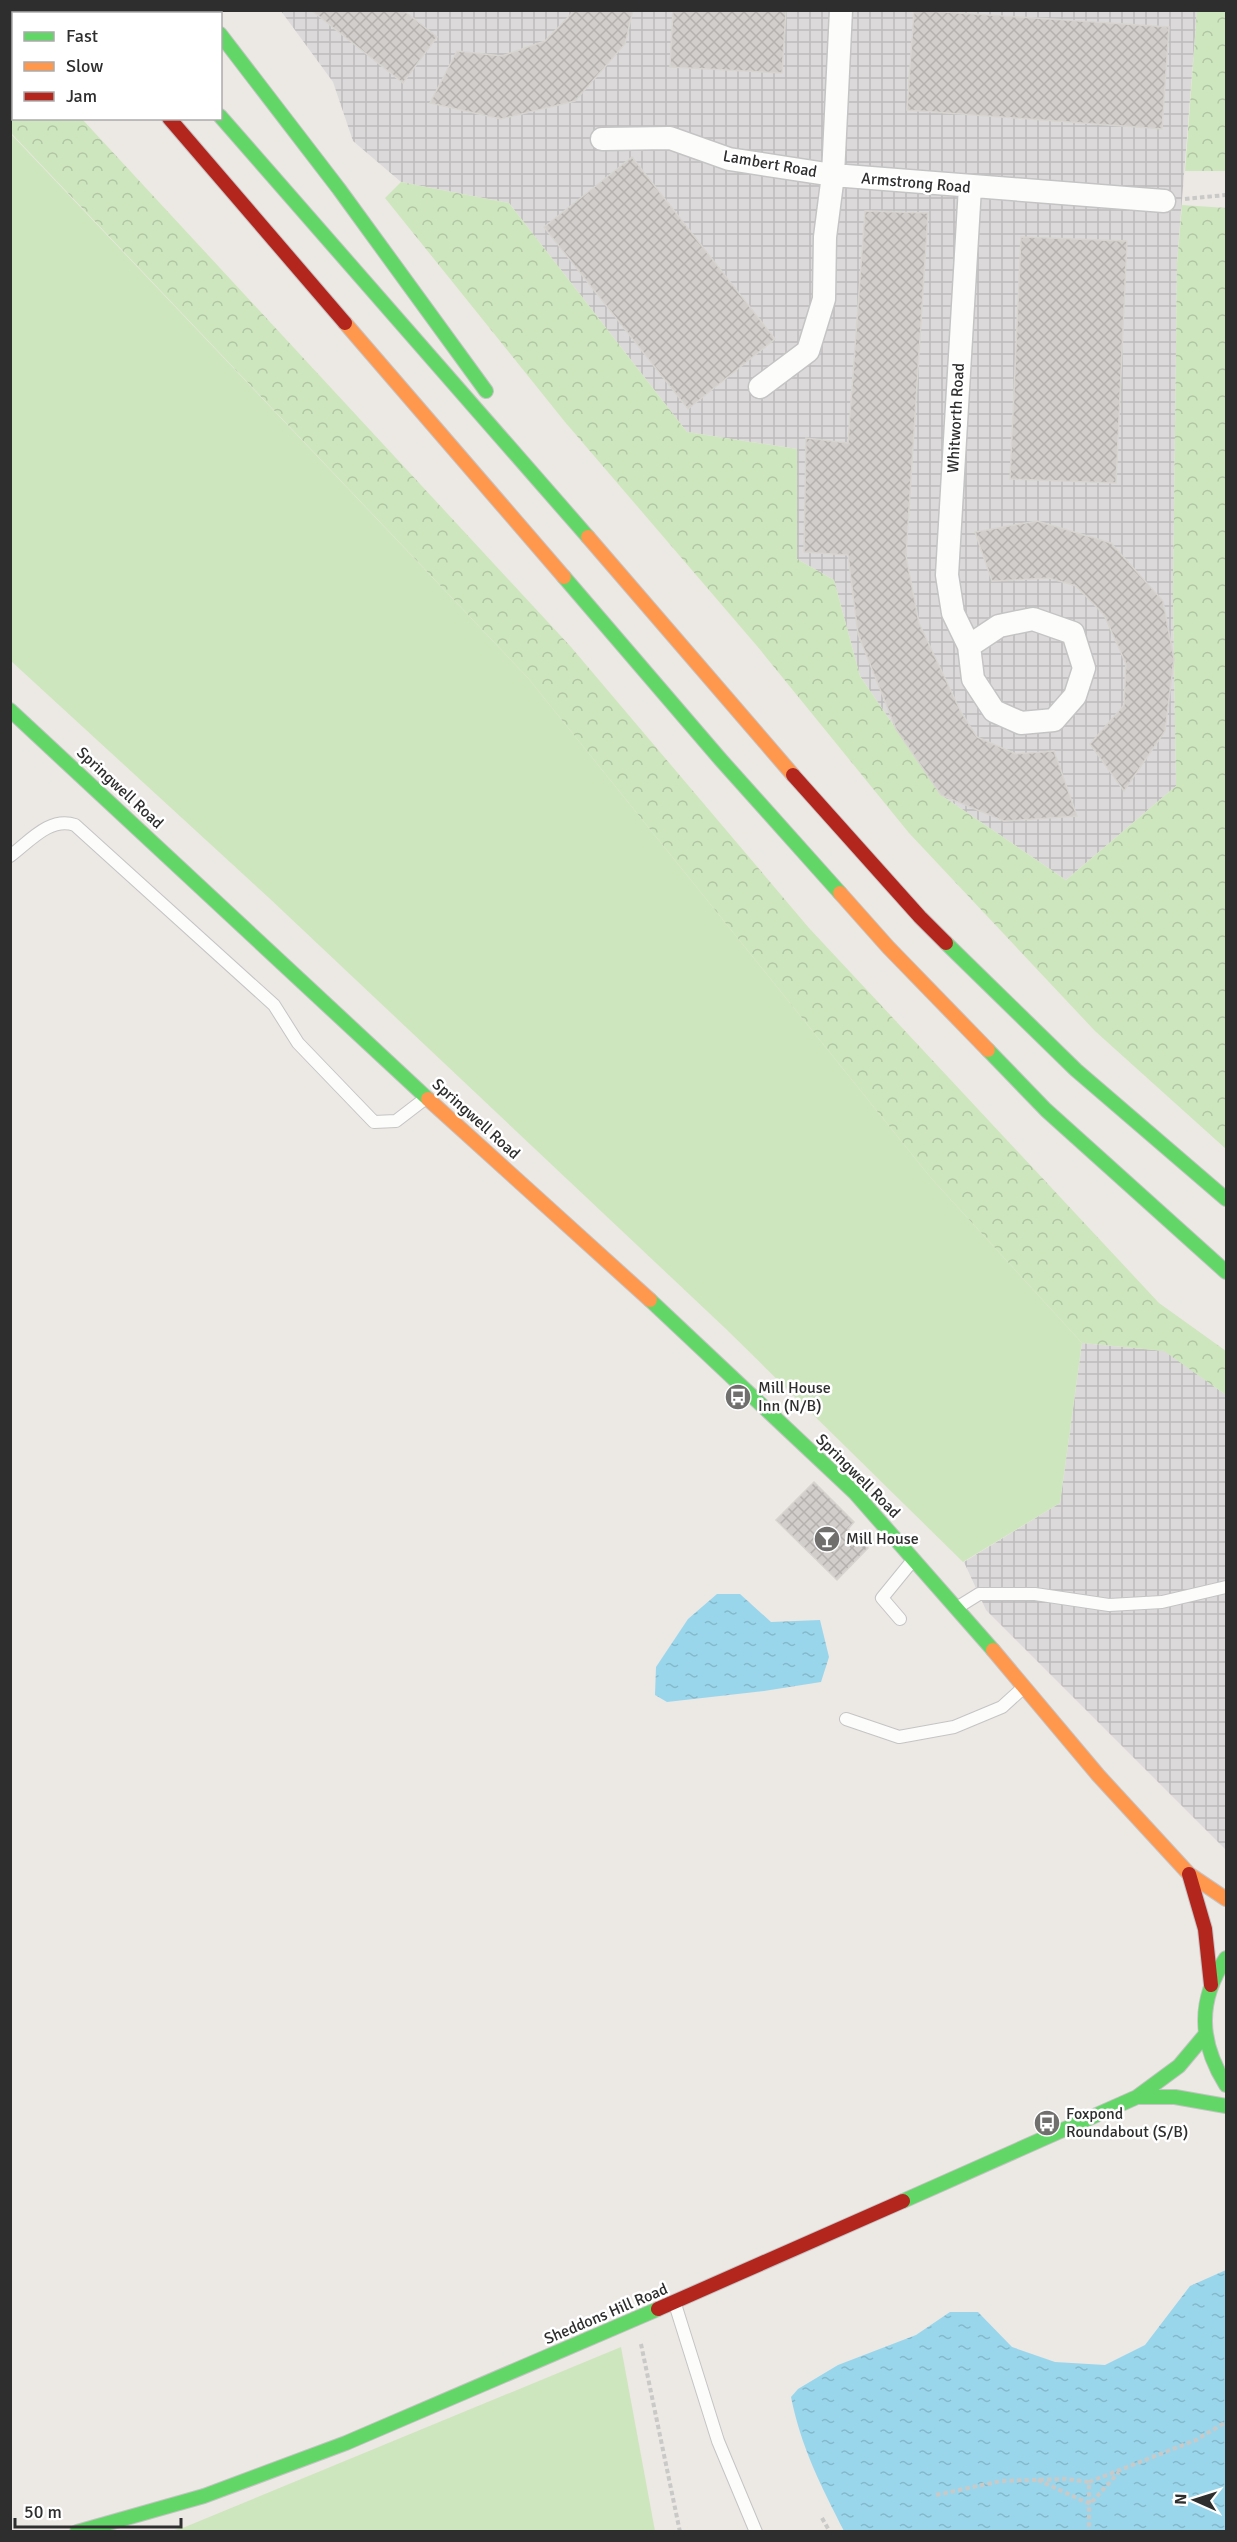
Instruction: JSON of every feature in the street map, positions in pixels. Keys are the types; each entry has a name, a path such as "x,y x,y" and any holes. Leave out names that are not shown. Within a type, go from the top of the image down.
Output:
{"main road":[{"path":"222,37 339,189 494,403"},
{"path":"222,118 610,563 753,731 920,917 1076,1070 1227,1199"},
{"path":"163,123 270,233 713,751 888,947 1046,1110 1227,1272"},
{"path":"514,431 610,563"},
{"name":"Springwell Road","path":"10,710 426,1097 704,1349 855,1493 957,1607 1098,1774 1189,1874"},
{"path":"1189,1874 1227,1899"},
{"path":"1189,1874 1206,1926 1211,1958 1211,1985 1205,2010 1205,2035 1210,2058 1227,2085"},
{"path":"1211,1985 1227,1958"},
{"path":"1137,2097 1179,2066 1205,2035"},
{"path":"1137,2097 1175,2097 1227,2106"},
{"name":"Sheddons Hill Road","path":"77,2532 204,2496 346,2443 675,2302 1137,2097"}],"street":[{"path":"760,387 808,351 824,299 825,237 833,175 841,10"},
{"name":"Lambert Road","path":"602,139 670,138 729,159 833,175"},
{"name":"Armstrong Road","path":"833,175 970,188 1164,201"},
{"name":"Whitworth Road","path":"969,646 999,626 1033,619 1073,633 1084,668 1075,696 1054,720 1021,723 994,711 973,679 969,646 953,613 947,574 970,188"}],"lane":[{"path":"10,856 52,824 65,822 75,825 273,1005 298,1043 374,1122 396,1121 426,1097"},
{"path":"900,1619 882,1598 914,1558"},
{"path":"957,1607 979,1594 1035,1594 1109,1605 1162,1602 1227,1587"},
{"path":"846,1719 899,1737 954,1727 1002,1707 1024,1686"},
{"path":"675,2302 718,2441 756,2532"}],"path":[{"path":"1164,201 1227,195"},
{"path":"636,2319 680,2532"},
{"path":"936,2495 1001,2481 1035,2479 1089,2482 1196,2440 1227,2422"},
{"path":"1090,2504 1121,2469"},
{"path":"1035,2479 1090,2504"},
{"path":"1089,2482 1089,2532"},
{"path":"822,2518 830,2532"}],"shaded area":[{"path":"281,11 1197,11 1177,263 1173,594 1176,786 1066,880 941,795 860,676 834,580 797,559 797,449 687,432 509,203 401,182 353,141 333,82"},
{"path":"1082,1343 1165,1351 1226,1395 1226,1850 986,1610 964,1562 1060,1503"}],"green space":[{"path":"1197,11 1226,11 1226,171 1185,171"},
{"path":"11,42 12,120 83,120 571,647 809,928 1159,1303 1226,1351 1226,1395 1164,1351 1082,1343 931,1178 528,678 11,133"},
{"path":"10,133 528,678 931,1178 1082,1343 1060,1503 963,1562 726,1329 268,897 11,661"},
{"path":"401,182 509,203 687,432 797,449 797,559 834,580 860,676 941,795 1066,880 1176,786 1173,594 1177,263 1182,205 1226,208 1226,1149 1095,1031 909,833 757,646 565,422 385,198"},
{"path":"621,2347 655,2531 167,2532 185,2527"}],"water":[{"path":"717,1594 740,1594 771,1622 820,1620 829,1657 821,1682 667,1702 655,1695 656,1667 688,1619"},
{"path":"1226,2270 1226,2531 844,2531 820,2482 800,2433 791,2397 798,2389 838,2365 916,2335 950,2312 978,2312 1012,2347 1055,2362 1105,2365 1145,2345 1190,2286"}],"building":[{"path":"311,10 403,10 437,37 403,83"},
{"path":"575,10 633,10 625,44 575,101 501,119 430,103 457,51 502,56 545,41"},
{"path":"673,10 786,10 782,73 670,67"},
{"path":"914,10 1169,27 1162,129 907,110"},
{"path":"632,157 775,339 688,409 544,227"},
{"path":"865,211 928,213 906,556 919,623 961,712 977,737 1016,754 1054,751 1077,816 1004,821 941,795 896,729 858,634 848,555 804,552 806,438 848,443"},
{"path":"1021,237 1127,241 1116,483 1010,479"},
{"path":"1037,521 1111,543 1163,601 1174,659 1165,731 1124,791 1090,744 1124,705 1126,664 1104,615 1076,586 1049,578 992,581 975,532"},
{"name":"Mill House","path":"814,1482 854,1522 848,1529 868,1548 837,1580 776,1520"}],"traffic: fast":[{"path":"222,37 339,189 486,391"},
{"path":"222,118 588,537"},
{"path":"564,577 721,760 840,893"},
{"path":"10,710 428,1099"},
{"path":"946,943 1076,1070 1226,1199"},
{"path":"988,1050 1046,1110 1226,1272"},
{"path":"650,1300 855,1493 993,1650"},
{"path":"1226,1958 1210,1990 1205,2021 1206,2037 1211,2053 1226,2085"},
{"path":"903,2201 1137,2097 1179,2066 1205,2035"},
{"path":"1137,2097 1175,2097 1226,2106"},
{"path":"77,2532 204,2496 346,2443 658,2309"}],"traffic: slow":[{"path":"345,323 564,577"},
{"path":"588,537 793,775"},
{"path":"840,893 888,947 988,1050"},
{"path":"428,1099 650,1300"},
{"path":"993,1650 1098,1775 1189,1874 1226,1899"}],"traffic: jam":[{"path":"171,120 345,323"},
{"path":"793,775 946,943"},
{"path":"1189,1874 1205,1929 1211,1985"},
{"path":"658,2309 903,2201"}],"place":[{"name":"Mill House Inn (N/B)","path":"738,1397"},
{"name":"Mill House","path":"827,1539"},
{"name":"Foxpond Roundabout (S/B)","path":"1047,2123"}]}
